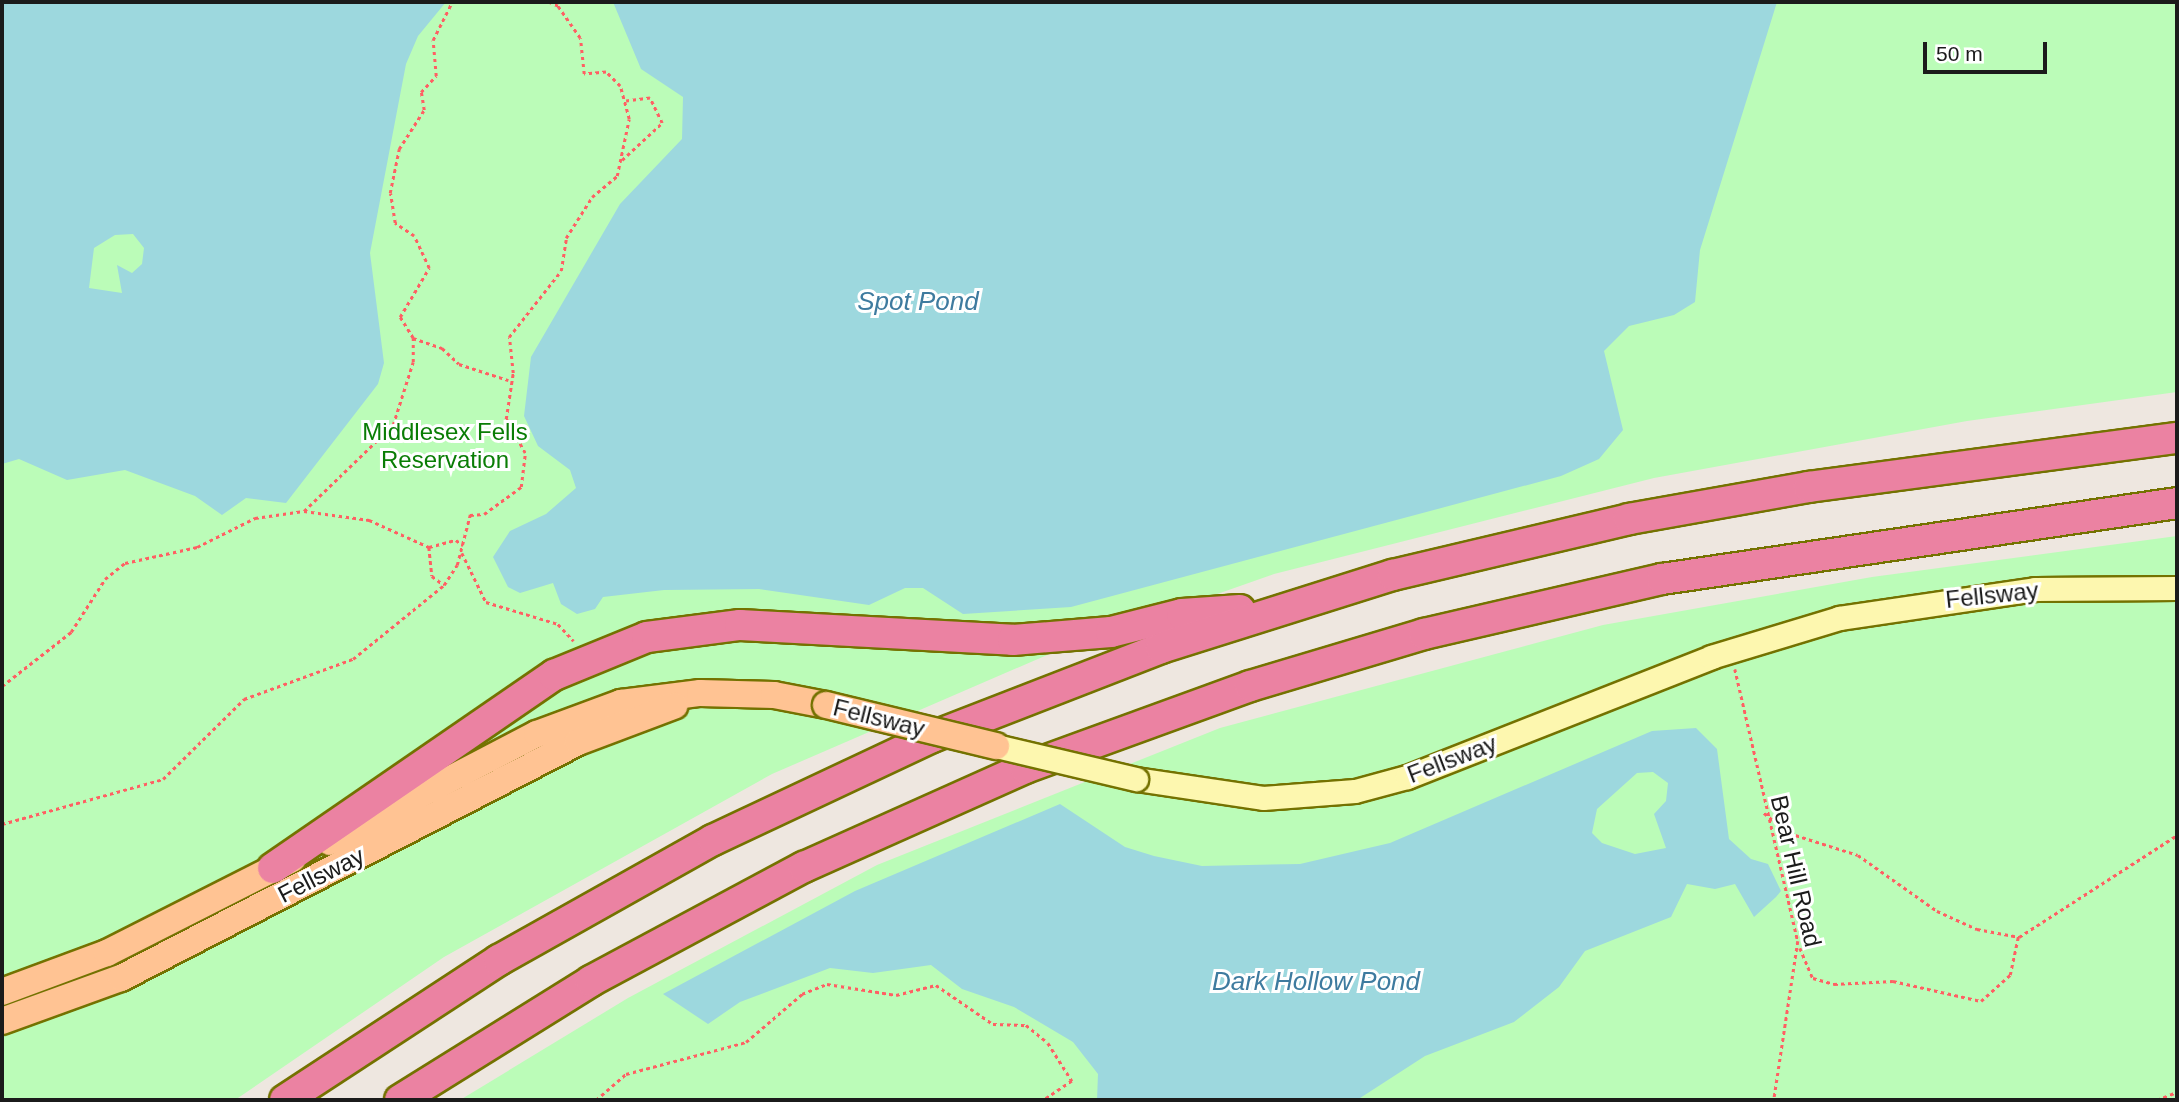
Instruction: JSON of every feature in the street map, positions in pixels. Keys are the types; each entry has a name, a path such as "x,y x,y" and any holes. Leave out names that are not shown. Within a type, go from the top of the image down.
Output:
{"highway":[{"path":"285,1100 509,953 766,813 1047,689 1282,608 1475,554 1688,508 2177,438"},
{"path":"400,1100 591,981 793,873 1025,768 1250,686 1424,634 1662,579 2177,503"},
{"path":"273,868 584,660 647,637 710,626 1013,640 1111,632 1182,614 1282,608"}],"main road":[{"name":"Fellsway","path":"2,992 107,953 568,720 659,695 774,695 1136,779 1263,798 1354,791 1407,777 1731,650 1839,618 2035,589 2177,588"},
{"name":"Fellsway","path":"2,1021 148,965 578,742 717,694"}],"path":[{"path":"304,511 393,425 413,362 413,338 400,317 429,268 414,236 390,214 390,193 399,149 424,110 421,92 436,76 433,40 452,2"},
{"path":"2,824 163,779 244,699 353,659 444,585 461,552 470,515 484,514 521,486 528,472 525,453 506,419 508,380 513,373 509,337 561,271 566,238 592,197 617,176 622,161 626,101 612,75 584,74 580,38 558,6 548,2"},
{"path":"622,161 662,123 650,98 626,101"},
{"path":"413,338 442,348 458,364 508,380"},
{"path":"2,686 71,632 105,579 125,564 197,547 255,518 304,511 369,520 429,547 456,540 463,545"},
{"path":"429,547 432,576 444,585"},
{"path":"461,552 486,602 558,624 584,660"},
{"name":"Bear Hill Road","path":"1731,650 1764,813 1798,941 1774,1100"},
{"path":"1764,813 1789,832 1858,855 1937,911 1977,929 2019,937 2177,835"},
{"path":"1798,941 1813,978 1834,984 1894,981 1981,1001 2010,975 2019,937"},
{"path":"596,1100 626,1074 746,1042 802,994 827,984 896,995 936,985 993,1024 1027,1025 1048,1043 1072,1081 1044,1100"},
{"path":"2157,1100 2177,1092"}],"green space":[{"name":"Middlesex Fells Reservation","path":"2,2 2177,2 2177,392 1967,421 1654,478 1274,574 1061,649 772,774 444,957 235,1100 2,1100"},
{"path":"2177,536 2177,1100 460,1100 628,998 877,865 1220,728 1603,625 1872,577"}],"water":[{"path":"2,2 446,2 418,36 406,64 370,253 384,363 378,384 286,503 246,498 222,515 195,496 125,470 67,480 19,459 2,464","holes":["133,234 144,248 142,264 132,273 117,265 122,293 89,288 94,248 115,235"]},
{"name":"Spot Pond","path":"613,2 1777,2 1700,250 1695,302 1674,315 1629,326 1604,351 1623,430 1599,459 1561,476 1071,607 963,614 923,588 905,588 869,605 759,589 664,590 603,597 595,609 577,614 561,604 553,583 520,593 508,587 493,557 510,531 546,514 576,488 570,470 538,446 524,416 531,357 620,204 682,139 683,97 641,69"},
{"name":"Dark Hollow Pond","path":"1696,728 1717,749 1729,839 1751,859 1768,864 1781,891 1754,917 1735,884 1715,889 1687,884 1671,917 1585,951 1559,987 1514,1022 1425,1056 1357,1100 1097,1100 1098,1074 1073,1042 1014,1007 962,989 931,965 873,973 830,968 740,1002 708,1024 663,994 855,891 1060,804 1125,847 1154,856 1202,866 1300,864 1390,843 1652,731","holes":["1653,772 1668,783 1666,801 1654,814 1666,848 1635,854 1602,843 1592,833 1597,809 1637,773"]}]}
